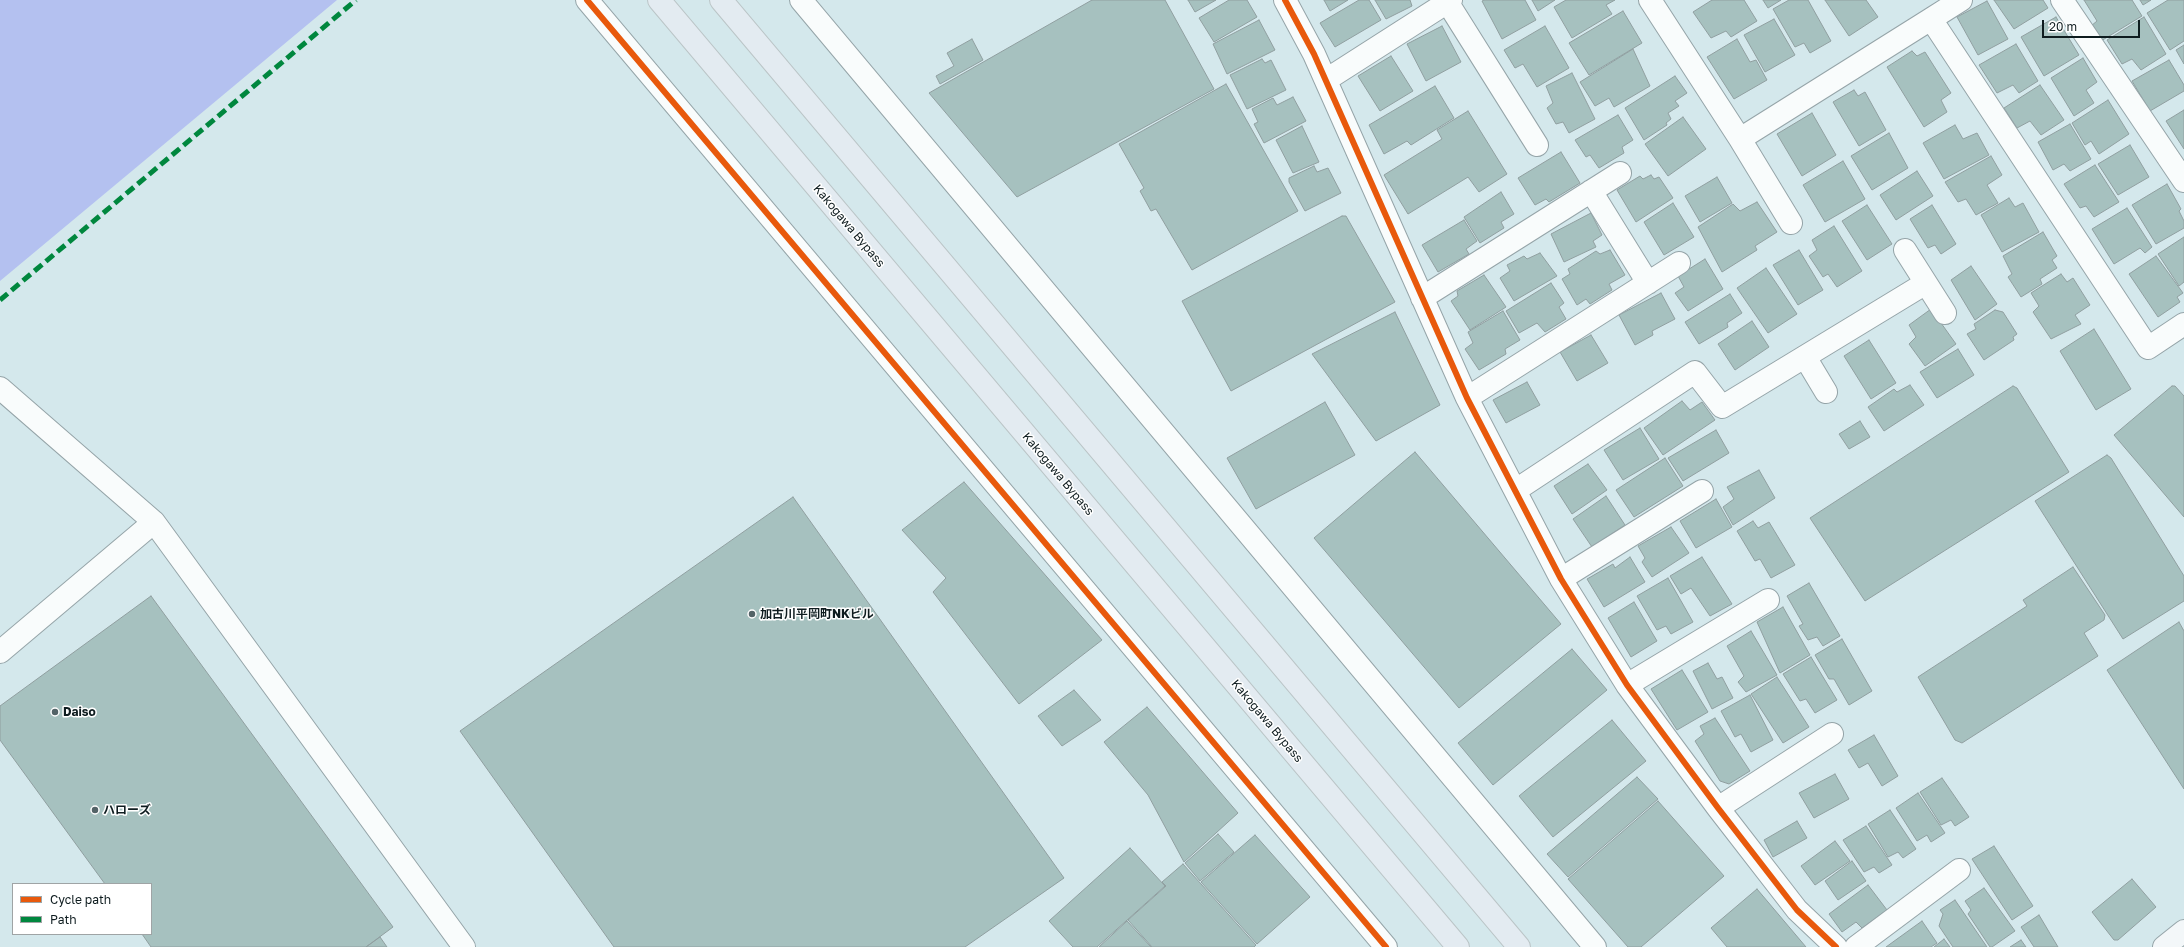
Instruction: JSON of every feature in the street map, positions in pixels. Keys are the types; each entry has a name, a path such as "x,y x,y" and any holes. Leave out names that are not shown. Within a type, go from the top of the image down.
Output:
{"highway":[{"name":"Kakogawa Bypass","path":"659,0 1458,947"},
{"path":"721,0 1519,947"}],"main road":[{"path":"2164,947 2184,931"}],"street":[{"path":"587,0 1386,947"},
{"path":"801,0 1595,947"},
{"path":"1285,0 1326,80 1467,398 1516,490 1561,580 1627,684 1718,808 1797,910 1836,947"},
{"path":"1650,0 1740,139 1791,224"},
{"path":"1740,139 1961,0"},
{"path":"2062,0 2184,181"},
{"path":"1326,80 1448,1 1537,145"},
{"path":"1931,19 2148,348 2184,324"},
{"path":"1422,298 1620,173"},
{"path":"1591,191 1648,283"},
{"path":"1905,250 1945,313"},
{"path":"1467,398 1679,263"},
{"path":"1516,490 1695,372 1722,408 1926,283"},
{"path":"1805,357 1826,392"},
{"path":"0,388 154,522 464,947"},
{"path":"1561,580 1702,491"},
{"path":"0,652 154,522"},
{"path":"1627,684 1768,600"},
{"path":"1718,808 1832,734"},
{"path":"1856,947 1959,870"}],"water":[{"path":"0,0 337,0 0,281"}],"building":[{"path":"1092,0 1165,0 1214,89 1017,197 929,93"},
{"path":"1188,0 1216,0 1195,12"},
{"path":"1229,0 1247,0 1257,17 1214,42 1199,18"},
{"path":"1324,0 1348,0 1330,11"},
{"path":"1359,0 1369,0 1381,20 1335,47 1320,23"},
{"path":"1375,0 1410,0 1412,6 1386,19"},
{"path":"1525,0 1536,20 1502,39 1482,1"},
{"path":"1532,0 1555,0 1538,11"},
{"path":"1566,0 1615,0 1606,5 1612,14 1572,38 1554,7"},
{"path":"1712,0 1744,0 1757,21 1731,37 1726,31 1711,38 1693,12"},
{"path":"1763,0 1781,0 1768,8"},
{"path":"1789,0 1808,0 1831,41 1810,53 1804,43 1795,47 1773,9"},
{"path":"1825,0 1866,0 1878,17 1849,36"},
{"path":"1994,0 2043,0 2048,8 2014,29"},
{"path":"2084,0 2132,0 2142,16 2101,41 2091,26 2097,21"},
{"path":"2140,0 2151,0 2143,5"},
{"path":"2168,0 2184,0 2184,41 2170,50 2147,13"},
{"path":"1987,1 2008,39 1978,55 1957,17"},
{"path":"1623,11 1642,43 1589,75 1569,43"},
{"path":"2056,17 2079,55 2044,76 2021,37"},
{"path":"2144,17 2166,54 2141,70 2132,59 2122,64 2107,40"},
{"path":"1774,19 1795,55 1765,72 1744,35"},
{"path":"1259,20 1275,50 1227,74 1213,44"},
{"path":"1442,26 1461,62 1426,81 1407,44"},
{"path":"1545,26 1569,68 1537,87 1523,64 1515,68 1504,50"},
{"path":"972,39 983,60 940,84 936,76 954,66 947,53"},
{"path":"1737,39 1750,62 1756,60 1767,80 1734,99 1707,57"},
{"path":"2016,44 2038,81 2019,93 2013,85 1997,93 1979,65"},
{"path":"2184,45 2184,64 2176,50"},
{"path":"1633,49 1650,86 1614,107 1609,98 1595,106 1580,82"},
{"path":"1912,51 1917,56 1925,52 1951,93 1941,100 1947,112 1924,127 1887,67"},
{"path":"1391,56 1413,91 1380,111 1358,76"},
{"path":"2083,58 2097,82 2086,90 2094,103 2074,116 2051,78"},
{"path":"1262,59 1265,63 1271,60 1286,90 1247,109 1230,75"},
{"path":"2169,60 2184,85 2184,91 2150,111 2132,81"},
{"path":"1572,73 1595,119 1569,133 1563,122 1556,124 1547,108 1553,103 1546,86"},
{"path":"1675,76 1687,93 1675,101 1679,106 1668,113 1671,119 1666,123 1667,125 1644,140 1625,108"},
{"path":"1226,84 1298,211 1192,270 1156,209 1151,211 1140,191 1144,188 1119,144"},
{"path":"2040,85 2064,120 2041,135 2030,121 2017,128 2004,108"},
{"path":"1435,86 1454,118 1411,145 1407,141 1384,154 1369,125"},
{"path":"1854,90 1858,96 1865,92 1886,130 1859,146 1833,102"},
{"path":"1293,97 1306,121 1264,143 1254,124 1258,122 1252,109 1273,98 1277,105"},
{"path":"2108,100 2129,134 2099,154 2091,141 2085,145 2072,123"},
{"path":"2184,110 2184,149 2166,121"},
{"path":"1468,111 1507,174 1479,192 1468,177 1408,214 1384,175 1442,139 1437,130"},
{"path":"1812,113 1836,155 1802,176 1777,134"},
{"path":"1618,115 1633,140 1622,147 1624,153 1599,168 1590,155 1586,157 1575,140"},
{"path":"1683,117 1706,149 1668,176 1645,144"},
{"path":"2070,124 2091,159 2070,171 2064,164 2053,170 2038,142"},
{"path":"1955,125 1963,139 1977,133 1989,155 1944,179 1923,143"},
{"path":"1302,126 1319,162 1293,173 1276,140"},
{"path":"1889,133 1908,168 1872,190 1851,156"},
{"path":"2130,145 2149,177 2118,195 2098,164"},
{"path":"1561,152 1580,183 1549,202 1546,199 1535,205 1518,178"},
{"path":"1991,156 2002,175 1987,185 1998,203 1976,215 1966,199 1958,202 1945,182"},
{"path":"1843,161 1865,199 1825,222 1803,185"},
{"path":"2095,165 2119,202 2094,217 2086,206 2080,208 2064,184"},
{"path":"1314,166 1317,172 1328,168 1341,193 1305,211 1289,182 1289,178"},
{"path":"1917,171 1933,196 1896,220 1880,195"},
{"path":"1651,175 1654,179 1659,177 1673,198 1636,222 1617,190 1640,176 1643,179"},
{"path":"1717,177 1732,203 1700,222 1685,196"},
{"path":"2167,184 2181,209 2179,211 2184,221 2184,228 2156,244 2132,205"},
{"path":"1501,192 1514,214 1501,222 1504,228 1480,243 1464,217"},
{"path":"2009,198 2015,207 2023,203 2039,232 2002,252 1981,215"},
{"path":"1757,202 1777,232 1755,246 1757,250 1722,272 1698,227 1733,204 1740,211"},
{"path":"1673,203 1694,237 1664,255 1644,222"},
{"path":"1867,205 1892,244 1867,260 1842,221"},
{"path":"1932,205 1956,244 1941,254 1935,245 1928,248 1910,219"},
{"path":"2127,208 2152,247 2145,253 2140,248 2114,264 2092,229"},
{"path":"1591,213 1602,235 1593,241 1596,247 1564,262 1551,234"},
{"path":"1342,216 1346,216 1395,302 1231,391 1182,301"},
{"path":"1464,220 1477,241 1466,249 1469,254 1438,272 1422,245"},
{"path":"1834,226 1862,271 1837,287 1828,274 1823,277 1809,256 1817,250 1812,240"},
{"path":"2043,232 2057,256 2052,260 2057,268 2040,279 2042,284 2021,297 2008,277 2012,274 2003,256"},
{"path":"2184,237 2184,282 2179,286 2158,254"},
{"path":"1610,250 1625,275 1609,284 1612,290 1590,304 1586,299 1577,305 1562,279 1570,274 1568,269 1596,251 1600,254"},
{"path":"1799,250 1823,290 1798,305 1773,265"},
{"path":"1540,253 1557,276 1514,301 1500,278 1510,271 1507,265 1524,256 1527,259"},
{"path":"2156,256 2183,293 2177,297 2180,302 2158,317 2129,274"},
{"path":"1705,259 1723,289 1688,311 1675,293 1684,287 1678,276"},
{"path":"1971,266 1997,304 1975,320 1951,280"},
{"path":"1766,268 1797,314 1768,333 1737,288"},
{"path":"2061,274 2067,282 2073,278 2090,305 2075,315 2081,324 2051,339 2033,312 2039,306 2031,293"},
{"path":"1484,275 1506,307 1470,330 1451,301 1458,296 1457,291"},
{"path":"1551,283 1564,303 1559,307 1566,319 1545,332 1537,323 1519,333 1506,311"},
{"path":"1661,293 1675,319 1652,331 1653,335 1635,345 1619,315"},
{"path":"1730,294 1742,313 1727,323 1728,327 1699,344 1685,322"},
{"path":"1931,309 1956,344 1925,366 1909,344 1916,337 1909,325"},
{"path":"1995,310 2003,312 2017,334 2013,337 2014,340 1984,360 1967,334 1976,329 1974,324"},
{"path":"1503,311 1520,340 1505,349 1506,354 1479,370 1465,349 1473,343 1468,332"},
{"path":"1395,312 1440,405 1376,441 1312,354"},
{"path":"1752,321 1769,347 1735,370 1718,344"},
{"path":"2094,329 2131,389 2096,410 2060,351"},
{"path":"1591,335 1608,363 1577,381 1560,352"},
{"path":"1869,340 1896,383 1871,399 1844,356"},
{"path":"1958,349 1974,375 1937,398 1920,372"},
{"path":"1527,382 1540,405 1506,423 1493,400"},
{"path":"1910,385 1924,405 1884,431 1868,407 1894,389 1897,392"},
{"path":"2013,386 2017,388 2069,472 1865,601 1810,518"},
{"path":"2172,386 2175,386 2184,396 2184,517 2114,435"},
{"path":"1682,401 1690,410 1702,402 1715,420 1663,455 1644,428"},
{"path":"1325,402 1355,455 1256,509 1227,458"},
{"path":"1860,421 1870,437 1849,449 1839,434"},
{"path":"1640,428 1659,459 1623,480 1604,450"},
{"path":"1716,430 1729,453 1683,481 1668,458"},
{"path":"1415,452 1561,624 1459,708 1314,538"},
{"path":"2107,455 2111,458 2184,576 2184,601 2123,639 2035,501"},
{"path":"1665,458 1683,486 1634,517 1616,490"},
{"path":"1588,464 1607,490 1572,514 1554,486"},
{"path":"1759,470 1775,498 1733,525 1723,507 1734,499 1727,487"},
{"path":"964,482 1102,640 1019,704 933,592 946,578 902,530"},
{"path":"1606,496 1625,525 1592,547 1573,519"},
{"name":"加古川平岡町NKビル","path":"793,497 1064,878 965,947 614,947 460,731"},
{"path":"1716,499 1732,527 1696,548 1680,521"},
{"path":"1753,521 1758,528 1769,522 1795,565 1771,578 1760,559 1755,561 1737,531"},
{"path":"1671,527 1689,553 1652,577 1642,562 1645,558 1638,546"},
{"path":"1630,557 1645,582 1604,607 1587,579 1613,564 1615,568"},
{"path":"1702,557 1732,604 1710,616 1691,588 1681,594 1670,576"},
{"path":"2073,567 2105,615 2104,620 2084,633 2098,656 1962,743 1955,740 1918,677 2027,606 2023,600"},
{"path":"1668,578 1693,622 1671,634 1666,626 1657,630 1637,596"},
{"path":"1809,583 1840,636 1823,646 1817,637 1808,640 1799,626 1803,624 1787,596"},
{"path":"151,596 393,927 366,947 151,947 143,935 152,935 152,883 104,883 0,740 0,706"},
{"path":"1634,602 1657,641 1631,657 1608,618"},
{"path":"1783,607 1810,655 1780,673 1757,622"},
{"path":"2179,622 2184,631 2184,789 2107,670"},
{"path":"1751,631 1777,675 1746,692 1738,682 1744,676 1727,646"},
{"path":"1842,639 1872,691 1849,705 1834,679 1829,679 1815,655"},
{"path":"1572,649 1607,690 1493,785 1458,743"},
{"path":"1811,657 1837,700 1815,713 1806,699 1800,701 1783,674"},
{"path":"1708,663 1717,679 1722,677 1733,698 1712,709 1693,671"},
{"path":"1682,670 1708,712 1677,730 1651,689"},
{"path":"1777,677 1809,727 1783,743 1751,694"},
{"path":"1074,690 1101,720 1062,746 1038,716"},
{"path":"1750,695 1773,740 1751,752 1741,734 1735,737 1721,711"},
{"path":"1147,707 1238,813 1184,862 1148,795 1104,742"},
{"path":"1715,718 1750,771 1729,784 1720,781 1695,741 1704,734 1700,726"},
{"path":"1612,720 1646,761 1553,837 1519,796"},
{"path":"1874,735 1898,776 1882,786 1868,763 1859,768 1848,750"},
{"path":"1835,774 1849,799 1814,818 1799,793"},
{"path":"1637,777 1658,799 1568,877 1547,854"},
{"path":"1942,778 1969,817 1955,826 1951,820 1941,825 1920,792"},
{"path":"1918,793 1945,833 1931,842 1927,835 1917,841 1896,808"},
{"path":"1658,801 1724,876 1641,947 1628,947 1568,879"},
{"path":"1890,810 1916,849 1903,858 1898,852 1888,857 1868,824"},
{"path":"1797,821 1807,838 1773,857 1764,840"},
{"path":"1866,826 1892,865 1879,873 1874,867 1864,872 1843,840"},
{"path":"1218,834 1234,852 1200,881 1185,863"},
{"path":"1255,835 1310,897 1257,944 1201,882"},
{"path":"1835,841 1850,861 1815,885 1801,866"},
{"path":"1994,846 2033,906 2012,920 1972,859"},
{"path":"1130,848 1165,886 1097,947 1073,947 1049,921"},
{"path":"1852,861 1866,881 1838,900 1825,881"},
{"path":"1183,864 1256,945 1254,947 1152,947 1128,920 1166,886 1162,882"},
{"path":"2132,879 2156,907 2118,940 2114,940 2092,912"},
{"path":"1868,885 1887,910 1862,928 1856,922 1842,932 1829,914"},
{"path":"1984,888 2015,931 1992,947 1990,947 1968,914 1971,910 1965,901"},
{"path":"1757,889 1806,947 1727,947 1711,928"},
{"path":"1955,900 1987,947 1953,947 1939,926 1943,914 1940,910"},
{"path":"2039,915 2058,947 2034,947 2021,927"},
{"path":"1127,921 1151,947 1099,947"},
{"path":"1922,921 1937,943 1931,947 1886,947"},
{"path":"380,937 387,947 366,947"},
{"path":"1944,939 1950,947 1934,947"},
{"path":"2021,940 2026,947 2010,947"}],"marked path":[{"path":"0,300 356,0"}],"cycle path":[{"path":"587,0 1386,947"},
{"path":"1285,0 1314,54 1467,398 1561,579 1627,685 1718,808 1797,910 1836,947"}],"place":[{"name":"加古川平岡町NKビル","path":"752,614"},
{"name":"Daiso","path":"55,712"},
{"name":"ハローズ","path":"95,810"}]}
